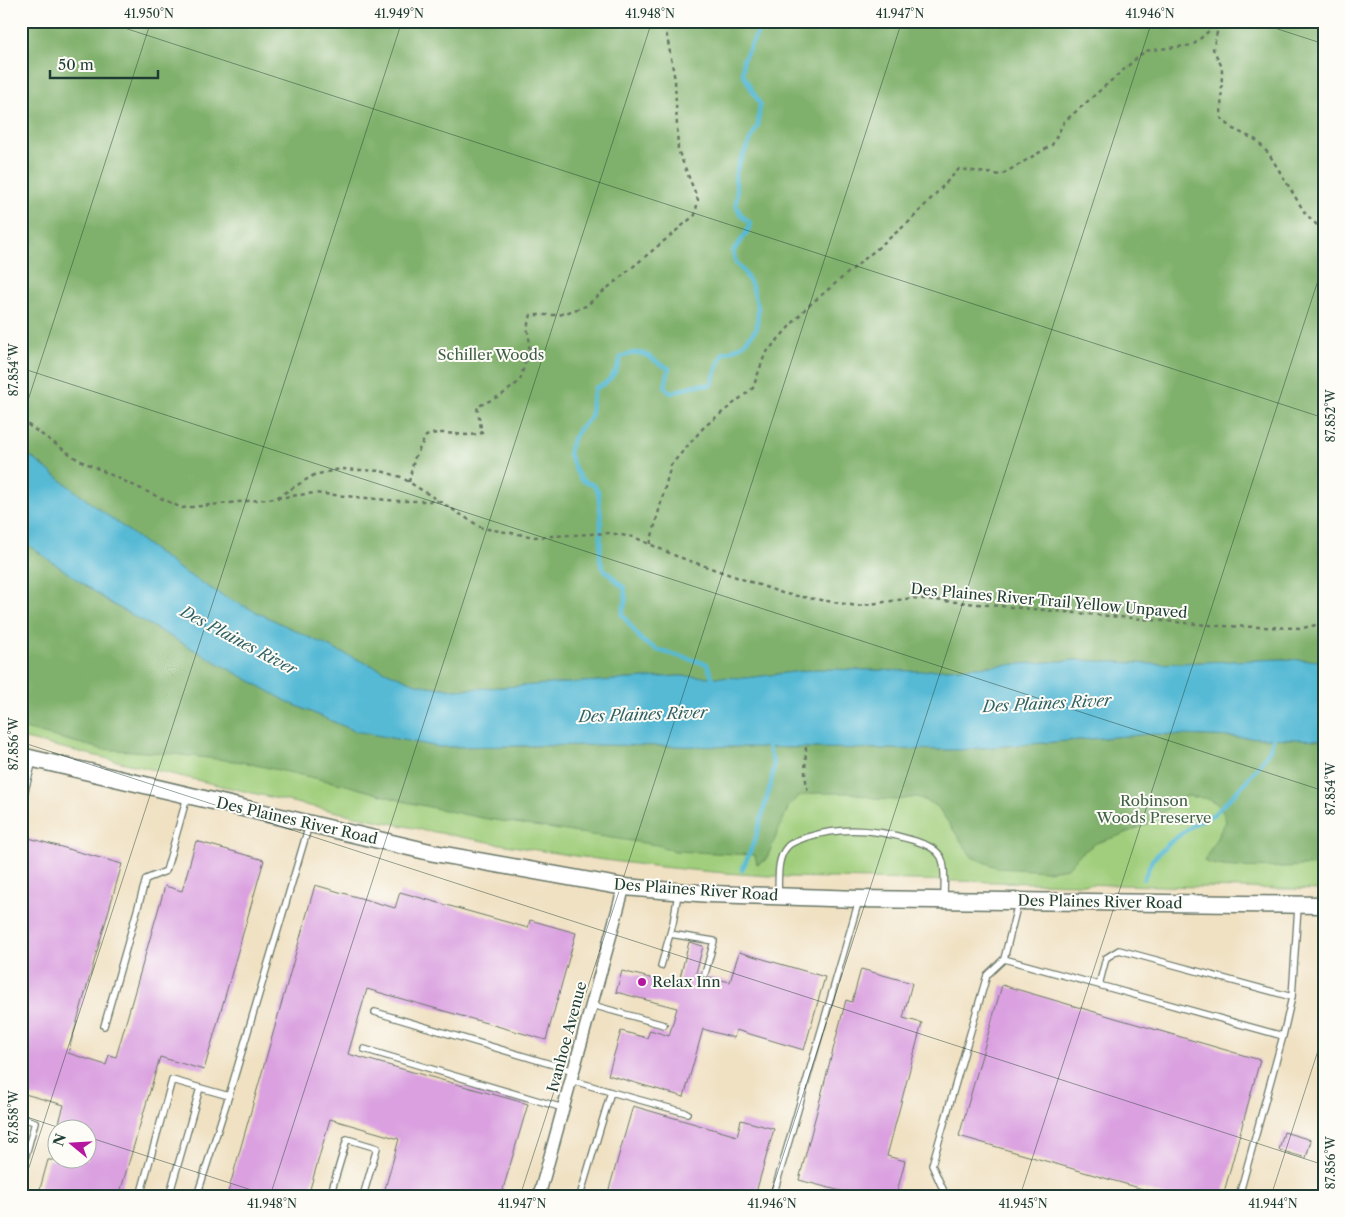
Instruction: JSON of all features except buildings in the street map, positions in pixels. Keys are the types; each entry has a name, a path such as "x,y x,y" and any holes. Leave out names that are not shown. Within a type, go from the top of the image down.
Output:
{"main road":[{"name":"Des Plaines River Road","path":"28,758 434,853 624,887 678,892 860,899 1324,905"}],"street":[{"name":"Ivanhoe Avenue","path":"540,1194 624,887"}],"lane":[{"path":"21,805 28,758"},
{"path":"104,1026 146,879 166,870 188,795"},
{"path":"197,1196 229,1096 310,823"},
{"path":"778,896 781,856 793,841 831,832 869,830 909,839 937,851 942,858 944,900"},
{"path":"661,966 670,934 678,892"},
{"path":"773,1196 860,899"},
{"path":"946,1196 932,1165 987,975 1004,959 1019,901"},
{"path":"1239,1196 1292,997 1298,905"},
{"path":"670,934 714,941 705,974"},
{"path":"1099,986 1106,958 1119,950 1292,997"},
{"path":"1004,959 1283,1036"},
{"path":"592,1005 664,1024"},
{"path":"375,1012 572,1076 611,1092 687,1113"},
{"path":"364,1049 563,1108"},
{"path":"140,1196 172,1080 229,1096"},
{"path":"169,1196 200,1088"},
{"path":"580,1196 611,1092"},
{"path":"21,1118 36,1122 24,1162 21,1161"},
{"path":"330,1196 347,1139 377,1148 363,1196"},
{"path":"540,1194 552,1196"}],"path":[{"path":"409,482 414,459 426,436 437,432 471,436 482,434 477,407 503,394 520,381 530,344 527,327 531,315 559,315 586,306 695,215 698,200 678,150 675,80 666,31 668,21"},
{"path":"1220,22 1213,49 1222,67 1222,118 1233,129 1256,140 1269,154 1305,213 1324,232"},
{"path":"650,544 670,465 704,427 753,388 765,354 806,308 910,221 959,169 1001,175 1052,145 1064,122 1145,51 1193,45 1220,22"},
{"name":"Des Plaines River Trail Yellow Unpaved","path":"21,420 77,459 182,508 276,498 314,475 340,469 381,471 401,476 482,528 535,537 609,533 634,537 676,556 785,594 858,606 912,598 1219,626 1303,628 1324,623"},
{"path":"276,498 314,493 398,501 439,501"},
{"path":"806,747 805,774 808,794"}],"green space":[{"name":"Schiller Woods","path":"21,21 1324,21 1324,661 1282,659 1155,664 1076,660 918,671 817,669 746,678 678,676 455,690 416,684 340,652 225,597 181,570 21,449"},
{"name":"Robinson Woods Preserve","path":"21,540 112,604 290,703 355,731 439,747 601,745 958,750 1151,734 1324,740 1324,890 789,877 691,870 594,859 498,844 306,805 21,738"},
{"name":"Robinson Woods Preserve","path":"21,540 112,604 290,703 355,731 439,747 601,745 958,750 1151,734 1324,740 1324,865 1244,867 1204,861 1226,821 1220,807 1216,803 1206,799 1186,796 1168,808 1154,821 1096,843 1079,855 1068,868 1048,871 998,868 972,857 937,806 917,797 896,800 878,799 852,793 815,793 800,796 789,806 766,860 757,864 755,855 675,851 657,845 482,818 406,802 346,785 242,762 173,754 101,749 21,728"}],"water":[{"name":"Des Plaines River","path":"21,449 181,570 225,597 340,652 416,684 455,690 678,676 746,678 817,669 918,671 1076,660 1155,664 1282,659 1324,661 1324,740 1151,734 958,750 601,745 439,747 355,731 290,703 112,604 21,540"}],"waterway":[{"path":"714,682 707,664 658,650 642,641 622,614 626,599 624,588 604,569 600,560 601,518 598,491 593,485 582,480 569,454 572,441 579,429 591,417 595,388 609,380 621,357 637,353 647,355 669,368 665,387 671,393 695,385 711,385 723,353 744,344 757,328 758,307 752,286 736,263 733,252 746,234 750,223 741,215 736,205 735,176 739,163 758,125 760,104 743,74 743,60 757,34 760,21"},
{"path":"1144,879 1152,860 1168,844 1196,823 1214,814 1243,785 1270,749 1275,733"},
{"path":"742,870 755,840 771,783 774,765 767,743"}],"place":[{"name":"Relax Inn","path":"642,982"}]}
